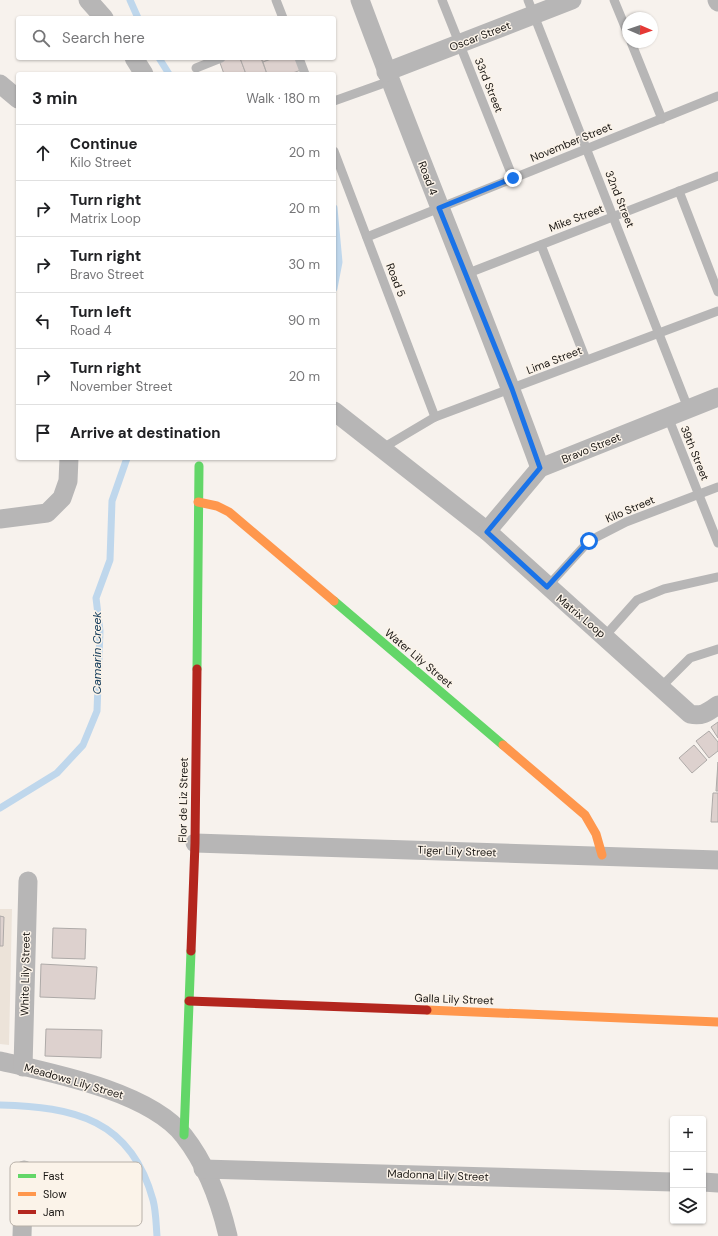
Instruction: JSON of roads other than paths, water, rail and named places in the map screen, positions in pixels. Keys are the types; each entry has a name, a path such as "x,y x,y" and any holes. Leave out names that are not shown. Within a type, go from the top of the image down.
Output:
{"street":[{"path":"88,0 102,16"},
{"name":"Road 4","path":"360,0 439,208 512,389 540,468"},
{"name":"Oscar Street","path":"388,76 460,44 531,7 572,0"},
{"path":"135,60 143,72"},
{"path":"0,84 16,97"},
{"name":"Bravo Street","path":"487,532 540,468 718,397"},
{"name":"Matrix Loop","path":"336,413 487,532 690,714 697,716 705,715 718,705"},
{"path":"0,519 47,513 62,498 68,481 69,460"},
{"name":"Flor de Liz Street","path":"184,1135 195,843 199,466"},
{"name":"Water Lily Street","path":"198,502 209,502 223,507 234,515 585,815 594,826 599,838 602,855"},
{"name":"Tiger Lily Street","path":"195,843 602,855 718,860"},
{"name":"White Lily Street","path":"23,1066 28,881"},
{"name":"Galla Lily Street","path":"189,1001 718,1022"},
{"name":"Meadows Lily Street","path":"0,1061 64,1076 128,1097 157,1112 184,1135"},
{"path":"184,1135 203,1169 222,1210 228,1236"},
{"name":"Madonna Lily Street","path":"203,1169 670,1182"},
{"path":"706,1182 718,1183"},
{"path":"22,1226 22,1236"}],"lane":[{"path":"276,0 282,16"},
{"name":"33rd Street","path":"442,0 513,178"},
{"path":"614,0 622,19"},
{"name":"32nd Street","path":"531,7 660,333 688,408"},
{"path":"633,48 662,119"},
{"path":"196,68 216,60"},
{"path":"300,60 304,72"},
{"name":"Oscar Street","path":"336,100 388,76"},
{"name":"November Street","path":"367,237 718,96"},
{"name":"Road 5","path":"336,156 435,417"},
{"name":"Mike Street","path":"466,274 718,176"},
{"path":"679,190 718,292"},
{"path":"541,245 586,360"},
{"name":"Lima Street","path":"381,449 435,417 718,311"},
{"name":"39th Street","path":"668,417 718,543"},
{"name":"Kilo Street","path":"547,587 589,541 626,522 718,487"},
{"path":"604,636 637,600 664,589 718,577"},
{"path":"661,688 690,658 718,649"}],"waterway":[{"name":"Camarin Creek","path":"130,0 137,16"},
{"name":"Camarin Creek","path":"160,60 168,72"},
{"name":"Camarin Creek","path":"336,230 339,262 336,278"},
{"name":"Camarin Creek","path":"0,808 57,773 83,745 97,711 100,631 96,598 110,560 112,501 126,460"},
{"name":"Camarin Creek","path":"0,1105 52,1109 75,1115 96,1123 114,1135 130,1151 136,1162"},
{"name":"Camarin Creek","path":"142,1171 154,1204 157,1236"}]}
